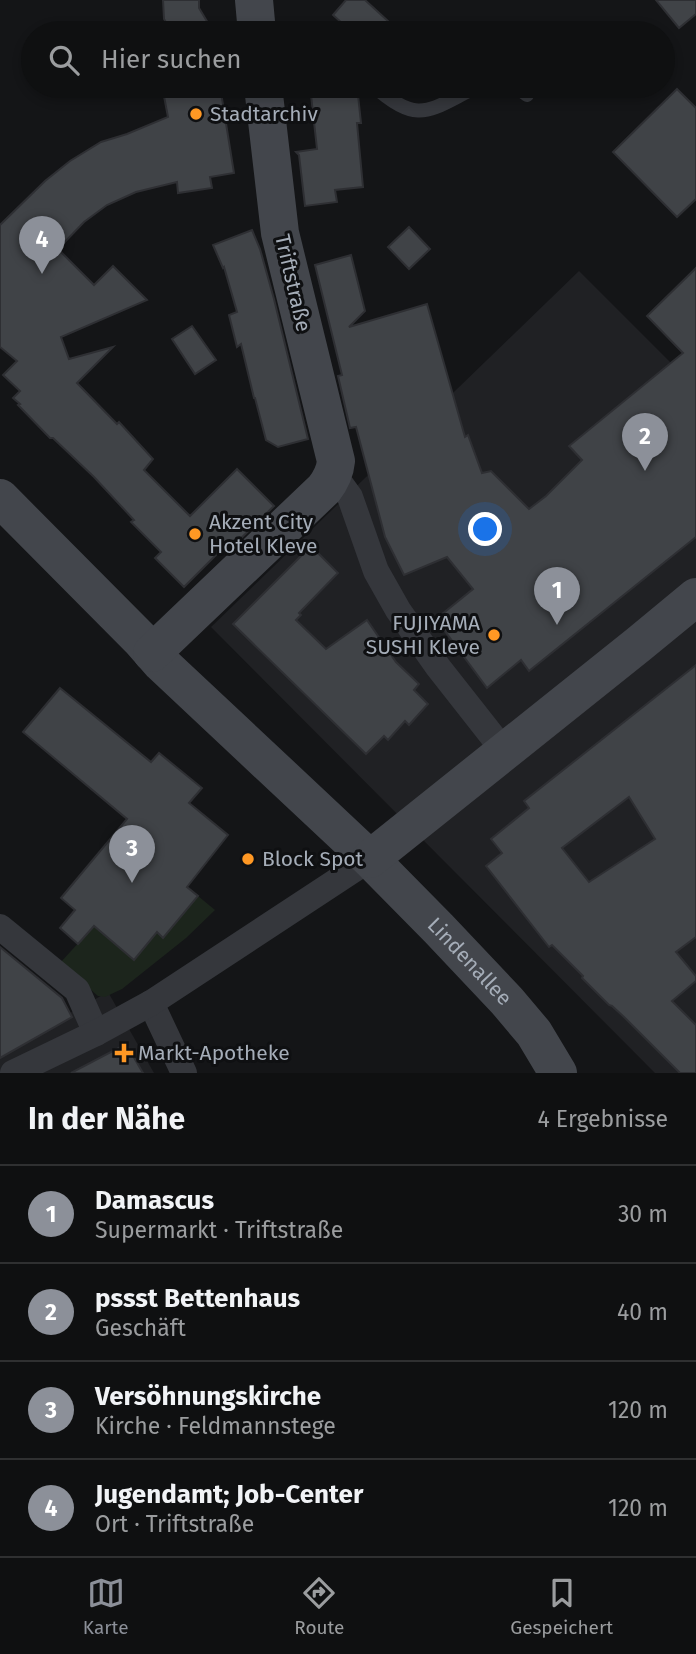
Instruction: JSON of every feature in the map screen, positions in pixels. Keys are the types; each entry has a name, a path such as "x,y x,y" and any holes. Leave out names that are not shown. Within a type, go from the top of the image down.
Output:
{"main road":[{"path":"254,0 256,21"},
{"name":"Triftstraße","path":"264,98 280,233 336,461 332,478"},
{"path":"152,653 324,489 332,478"},
{"name":"Lindenallee","path":"0,498 160,663 370,859 439,929 508,1001 534,1033 558,1073"},
{"path":"370,859 493,737 639,644 696,597"}],"street":[{"path":"332,478 351,497 376,571 398,611 493,737"},
{"path":"13,1073 151,1003 370,859"},
{"path":"0,927 77,990 96,1033"},
{"path":"151,1003 184,1073"}],"lane":[{"path":"387,98 410,111 430,110 455,98"}],"shaded area":[{"path":"579,271 696,388 696,1073 655,1073 211,627"},
{"path":"198,896 215,910 186,938 122,989 105,997 98,996 60,963 94,926 134,959 157,932 163,938"},
{"path":"108,992 154,1073 0,1073 0,1052"}],"building":[{"path":"163,0 199,0 199,8 207,21 165,21"},
{"path":"346,0 365,0 388,21 340,21 333,15"},
{"path":"656,0 696,0 696,14 679,28"},
{"path":"677,89 696,108 696,199 677,217 613,152 668,98 675,98"},
{"path":"164,98 222,98 234,173 210,177 212,188 178,193 177,182 136,192 107,205 84,222 58,249 94,285 113,266 147,300 61,337 69,359 113,347 77,383 117,424 119,422 153,459 144,470 190,516 237,469 274,506 233,546 229,542 184,587 155,558 161,552 131,522 134,520 94,477 18,405 20,404 13,398 20,391 3,375 17,361 0,347 0,225 45,181 70,161 101,142 168,117"},
{"path":"311,98 358,98 361,123 357,123 363,187 335,190 337,202 305,206 299,155 296,152 317,149"},
{"path":"409,227 430,249 409,269 388,247"},
{"path":"252,230 274,299 308,439 278,447 266,440 241,344 237,347 229,315 237,312 224,267 213,245"},
{"path":"351,255 365,311 349,327 427,304 465,437 468,435 482,473 491,471 529,509 582,460 569,446 683,353 647,316 696,268 696,537 529,671 521,660 487,688 436,619 473,589 447,557 404,575 385,537 356,427 350,428 338,376 342,375 315,265"},
{"path":"192,326 216,360 195,374 172,339"},
{"path":"311,546 338,573 299,613 301,615 296,620 326,649 367,620 396,662 419,684 414,690 428,704 409,725 405,721 388,740 384,736 366,754 233,624"},
{"path":"696,665 696,937 676,952 696,976 696,981 672,1001 696,1025 696,1073 680,1073 582,978 552,945 549,947 486,866 502,853 491,839 529,808 524,801","holes":["629,797 655,839 589,882 562,848"]},
{"path":"60,688 151,762 159,753 202,788 189,803 228,835 187,887 198,896 163,938 157,932 134,960 94,926 78,944 60,928 75,910 61,898 127,819 23,732"},
{"path":"0,947 62,998 72,1017 0,1058"},
{"path":"126,1044 143,1073 71,1073"}],"place":[{"name":"Stadtarchiv","path":"196,114"},
{"name":"Jugendamt; Job-Center","path":"42,274"},
{"name":"pssst Bettenhaus","path":"645,471"},
{"name":"Akzent City Hotel Kleve","path":"195,534"},
{"name":"Damascus","path":"557,625"},
{"name":"FUJIYAMA SUSHI Kleve","path":"494,635"},
{"name":"Block Spot","path":"248,859"},
{"name":"Versöhnungskirche","path":"132,883"},
{"name":"Markt-Apotheke","path":"124,1053"}]}
